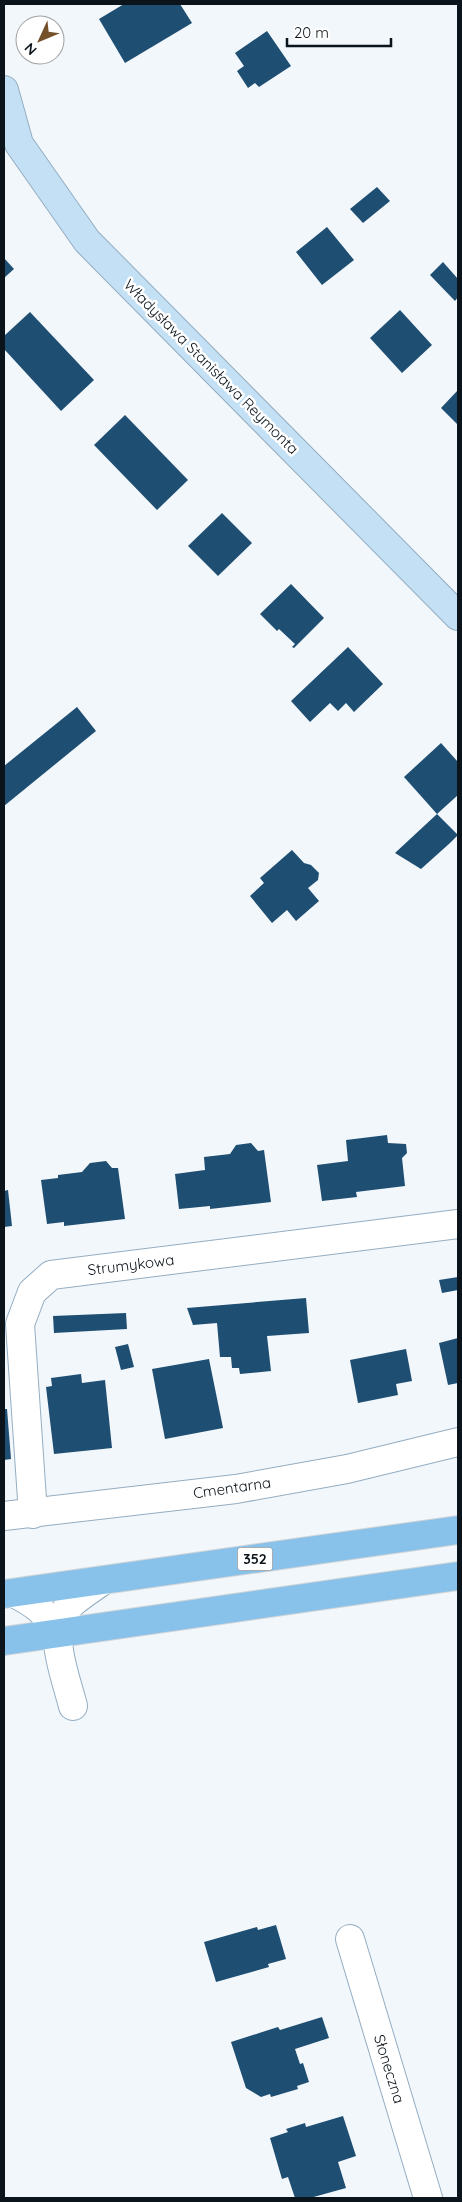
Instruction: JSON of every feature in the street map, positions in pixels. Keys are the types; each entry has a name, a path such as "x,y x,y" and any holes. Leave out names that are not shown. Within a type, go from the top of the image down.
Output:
{"main road":[{"name":"352","path":"9,1594 458,1530"},
{"path":"4,1641 458,1576"}],"street":[{"name":"Władysława Stanisława Reymonta","path":"4,90 19,144 87,241 458,616"},
{"name":"Strumykowa","path":"33,1514 20,1324 32,1292 51,1274 458,1224"},
{"name":"Cmentarna","path":"4,1516 236,1489 347,1469 458,1442"},
{"path":"73,1706 59,1649 58,1634 61,1617 71,1605 102,1581"},
{"path":"9,1594 38,1606 49,1618 58,1634"},
{"name":"Słoneczna","path":"350,1939 428,2198"}],"building":[{"path":"124,4 180,4 192,23 125,63 99,19"},
{"path":"267,31 291,66 259,87 255,83 248,88 237,71 244,66 235,53"},
{"path":"377,187 390,201 363,223 350,209"},
{"path":"327,227 354,260 322,285 296,252"},
{"path":"4,258 14,269 4,278"},
{"path":"443,262 458,279 458,297 455,301 430,275"},
{"path":"400,310 432,345 402,373 370,338"},
{"path":"30,312 94,380 61,411 4,349 4,336"},
{"path":"458,390 458,425 441,408"},
{"path":"125,415 188,480 157,510 94,445"},
{"path":"222,513 252,543 218,576 188,546"},
{"path":"291,584 324,618 294,648 292,647 295,644 279,629 277,631 260,614"},
{"path":"348,647 383,684 354,712 346,703 338,711 330,703 310,722 291,701"},
{"path":"77,707 96,731 4,806 4,766"},
{"path":"441,743 458,762 458,795 437,814 404,777"},
{"path":"437,814 458,835 450,843 421,869 395,853"},
{"path":"292,850 304,863 311,865 319,873 318,880 308,888 319,901 296,921 287,910 272,923 250,896 264,883 260,878"},
{"path":"387,1135 388,1143 406,1144 407,1153 402,1158 405,1186 356,1192 357,1197 322,1201 317,1165 348,1161 346,1140"},
{"path":"251,1143 258,1151 264,1150 271,1202 210,1209 210,1206 179,1209 175,1174 205,1170 204,1157 230,1154 236,1145"},
{"path":"106,1161 112,1168 118,1168 125,1219 64,1226 64,1222 47,1224 41,1180 58,1178 58,1175 82,1172 90,1163"},
{"path":"8,1190 12,1226 4,1227 4,1191"},
{"path":"458,1277 458,1290 442,1293 439,1280"},
{"path":"306,1298 309,1333 267,1336 271,1371 240,1374 239,1368 232,1368 231,1357 220,1357 217,1323 193,1325 187,1308"},
{"path":"126,1313 127,1329 54,1333 53,1316"},
{"path":"458,1338 458,1383 448,1385 439,1343"},
{"path":"128,1344 134,1367 121,1370 115,1347"},
{"path":"406,1349 412,1381 396,1384 398,1395 358,1403 350,1360"},
{"path":"209,1359 223,1428 165,1439 152,1369"},
{"path":"81,1374 82,1383 105,1380 112,1448 54,1454 46,1387 52,1386 51,1378"},
{"path":"4,1409 7,1409 11,1459 4,1460"},
{"path":"276,1925 286,1959 268,1964 269,1967 216,1982 204,1942 257,1927 258,1930"},
{"path":"322,2017 329,2038 295,2049 300,2064 303,2063 309,2082 297,2086 298,2089 271,2097 270,2094 261,2097 246,2088 231,2042 278,2027 280,2030"},
{"path":"343,2116 356,2156 338,2162 346,2188 310,2198 295,2198 288,2177 282,2179 270,2138 288,2132 286,2129 305,2123 306,2127"}]}
